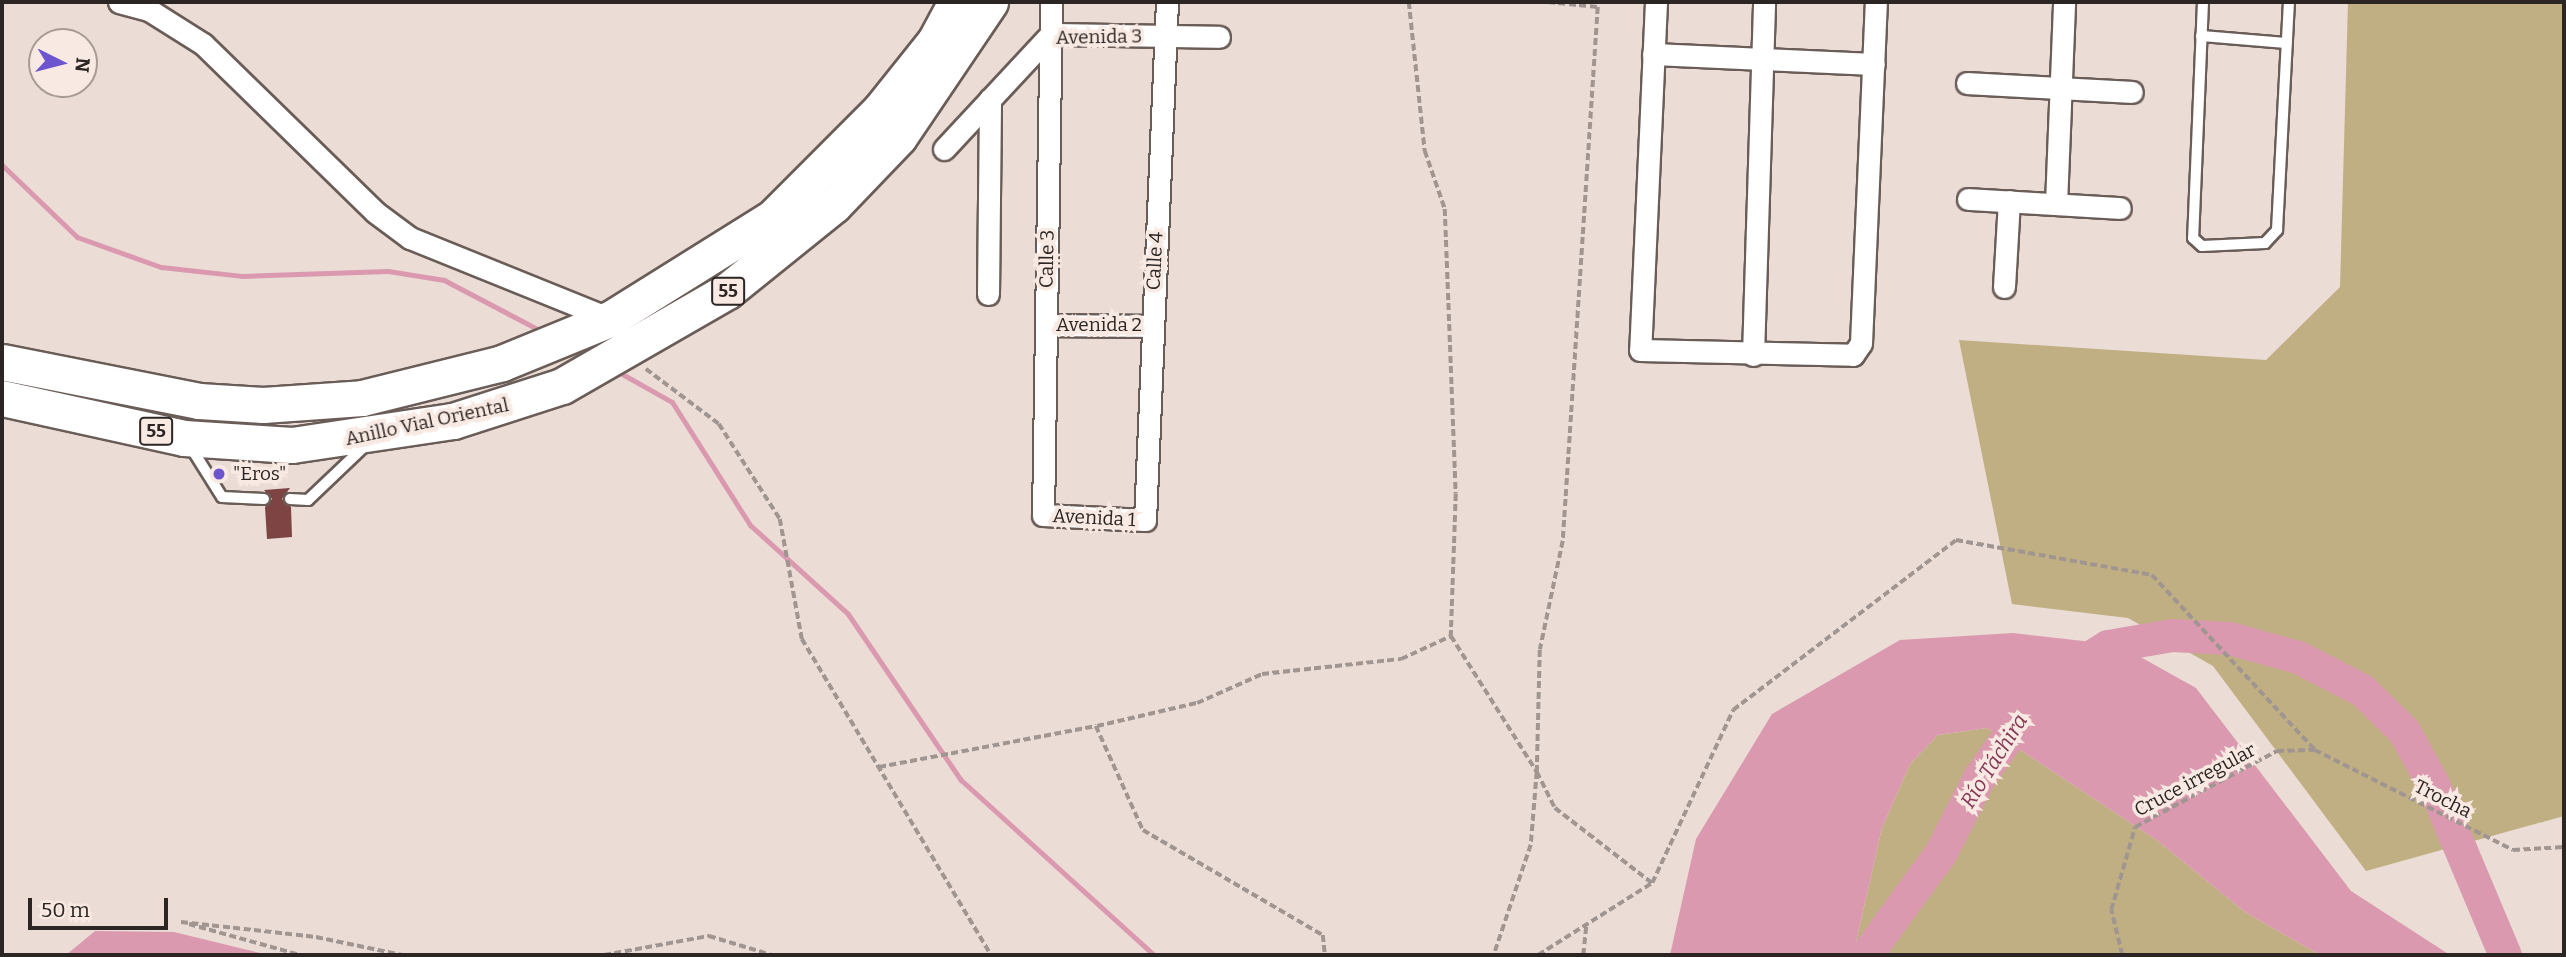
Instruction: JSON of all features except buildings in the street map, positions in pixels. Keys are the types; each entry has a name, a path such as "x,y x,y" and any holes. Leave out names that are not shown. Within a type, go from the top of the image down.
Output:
{"highway":[{"name":"Anillo Vial Oriental","path":"2,362 199,401 310,404 362,398 502,363 610,319 773,217 880,110 935,41 956,2"},
{"name":"Anillo Vial Oriental","path":"2,398 184,438 312,444 371,437 511,405 626,353 727,291 834,205 899,137 953,65 990,2"}],"street":[{"path":"119,2 149,10 203,44 375,212 410,239 610,319"},
{"name":"Calle 3","path":"1043,515 1051,2"},
{"name":"Calle 4","path":"1145,520 1167,2"},
{"path":"1656,2 1637,342 1645,354 1753,355 1859,351 1876,2"},
{"path":"1753,355 1764,2"},
{"path":"2056,204 2064,2"},
{"name":"Avenida 3","path":"944,149 1051,34 1219,37"},
{"path":"1653,54 1874,64"},
{"path":"1967,83 2132,92"},
{"path":"988,294 990,99"},
{"path":"1968,199 2120,208"},
{"path":"2004,287 2009,201"},
{"name":"Avenida 2","path":"1046,325 1152,326"},
{"name":"Avenida 1","path":"1043,515 1145,520"}],"lane":[{"path":"2203,2 2193,238 2203,246 2265,243 2277,230 2288,2"},
{"path":"2201,36 2287,43"},
{"path":"290,499 308,500 371,437"},
{"path":"184,438 222,497 264,499"}],"path":[{"path":"1409,2 1425,151 1445,209 1456,494 1451,636 1537,772 1555,808 1652,883"},
{"path":"1494,955 1531,845 1537,772 1540,650 1563,541 1598,7 1548,2"},
{"path":"626,353 719,424 780,519 803,639 991,955"},
{"path":"1538,955 1652,883 1733,710 1956,540 2152,575 2315,750"},
{"path":"880,767 1096,726 1197,703 1262,674 1401,659 1451,636"},
{"path":"1096,726 1143,830 1323,935 1325,955"},
{"name":"Trocha","path":"2315,750 2514,850 2564,848"},
{"name":"Cruce irregular","path":"2122,955 2111,911 2135,827 2277,751 2315,750"},
{"path":"300,955 180,922 316,937 402,955"},
{"path":"1583,955 1586,926"},
{"path":"604,955 709,936 772,955"}],"shaded area":[{"path":"2348,2 2564,2 2564,816 2366,871 2213,666 2128,618 2012,604 1959,340 2266,360 2340,287"},
{"path":"2013,633 2119,645 2196,688 2351,891 2450,955 2320,955 2245,912 2158,841 1987,728 1938,735 1910,764 1882,828 1853,955 1670,955 1696,839 1772,714 1900,640"},
{"path":"1987,728 2158,841 2245,912 2320,955 1853,955 1882,828 1910,764 1938,735"},
{"path":"95,931 174,932 268,955 66,955"}],"waterway":[{"path":"2,165 77,237 161,267 242,276 388,271 444,280 541,331"},
{"path":"615,370 672,402 750,525 848,614 961,780 1154,955"},
{"name":"Río Táchira","path":"2077,665 2108,646 2172,635 2229,638 2298,657 2362,690 2404,731 2433,784 2505,955"},
{"name":"Río Táchira","path":"1866,955 1941,852 1978,779 2031,704"}],"place":[{"name":"\"Eros\"","path":"219,474"}]}
